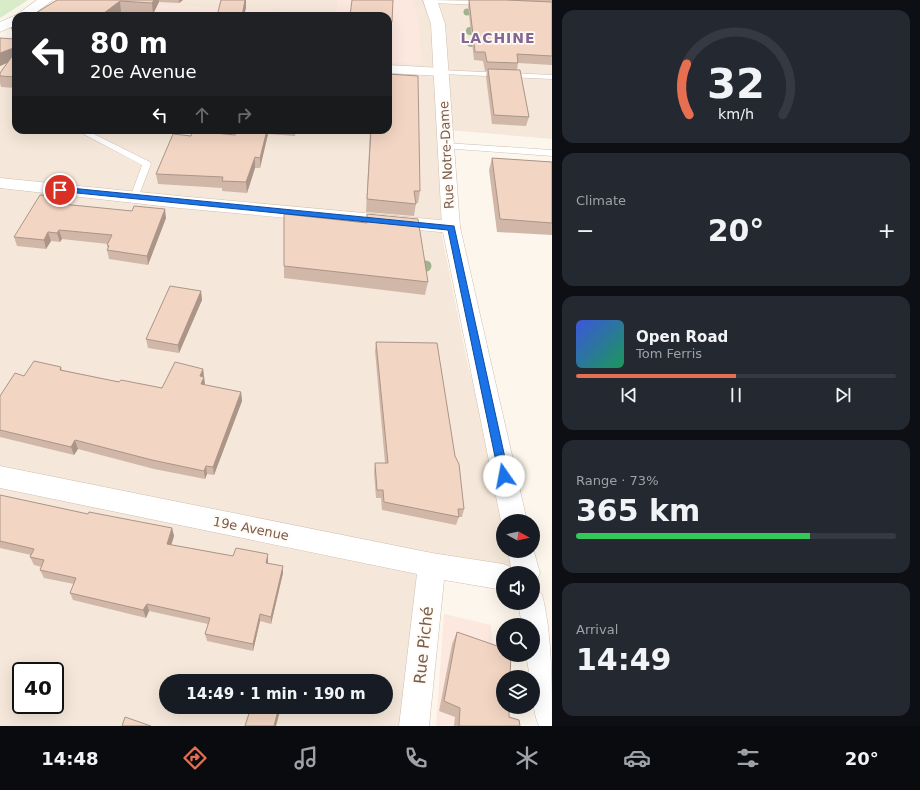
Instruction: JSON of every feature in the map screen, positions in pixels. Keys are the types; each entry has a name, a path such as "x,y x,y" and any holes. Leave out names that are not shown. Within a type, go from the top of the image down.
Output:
{"street":[{"path":"28,12 46,0"},
{"name":"Rue Notre-Dame","path":"430,0 438,24 451,228 512,514"},
{"path":"0,28 12,21"},
{"path":"392,69 442,72"},
{"path":"0,183 134,198 451,228"},
{"name":"19e Avenue","path":"0,477 432,565 496,576"},
{"name":"Rue Piché","path":"414,726 432,565"},
{"path":"533,610 552,721"}],"lane":[{"path":"430,0 488,4"},
{"path":"442,72 552,77"},
{"path":"88,134 147,164 134,198"},
{"path":"446,146 552,153"}],"shaded area":[{"path":"73,0 552,0 552,139 437,129 442,236 468,366 509,514 496,514 496,558 521,558 523,566 496,566 496,572 432,565 414,726 0,726 0,42 12,37 12,134 392,134 392,12 56,12"},
{"path":"338,0 413,0 419,25 421,62 416,64 392,62 392,12 336,12"},
{"path":"78,1 296,12 60,12"},
{"path":"444,614 491,625 496,676 496,714 500,714 501,726 436,726"}],"green space":[{"path":"0,0 28,0 0,18"}],"building":[{"path":"57,0 154,0 152,3 120,1 105,12 38,12"},
{"path":"221,0 245,0 243,12 218,12"},
{"path":"352,0 393,0 392,22 392,12 350,12"},
{"path":"469,0 552,2 552,56 517,54 518,63 487,62 485,52 475,52"},
{"path":"0,38 12,39 12,48 0,53"},
{"path":"12,56 12,77 0,76 0,73"},
{"path":"488,69 520,70 529,117 494,115"},
{"path":"392,74 418,76 420,191 414,191 416,204 367,199 371,134 392,134"},
{"path":"173,134 191,136 192,134 266,134 260,158 255,157 246,182 222,181 223,177 156,174"},
{"path":"492,158 552,162 552,223 500,219"},
{"path":"40,195 66,197 62,204 132,211 134,206 165,209 147,256 107,250 109,246 107,245 112,235 59,230 57,233 48,232 44,240 14,237"},
{"path":"284,214 367,223 367,214 418,219 428,282 284,266"},
{"path":"170,286 201,291 178,345 146,339"},
{"path":"376,342 437,343 455,456 459,464 464,509 458,509 459,517 384,502 383,490 377,490 375,463 388,463"},
{"path":"34,361 61,367 60,370 119,382 121,380 162,388 175,362 203,369 200,376 204,377 201,384 241,392 213,467 206,466 204,471 152,460 75,440 71,447 0,430 0,396 15,373 24,376"},
{"path":"0,495 88,514 89,512 172,528 167,544 233,556 236,548 268,554 266,563 283,566 271,617 260,614 253,644 205,634 210,618 147,604 143,610 70,593 76,578 40,570 44,560 30,557 34,549 0,541"},
{"path":"457,632 496,646 496,662 511,662 510,670 496,670 496,714 509,714 509,717 519,720 520,726 459,726 460,708 444,701"},
{"path":"249,714 277,714 274,726 245,726"},
{"path":"125,717 151,726 122,726"}],"district":[{"name":"LACHINE","path":"498,38"}],"route":[{"path":"60,190 451,228 504,476"}]}
